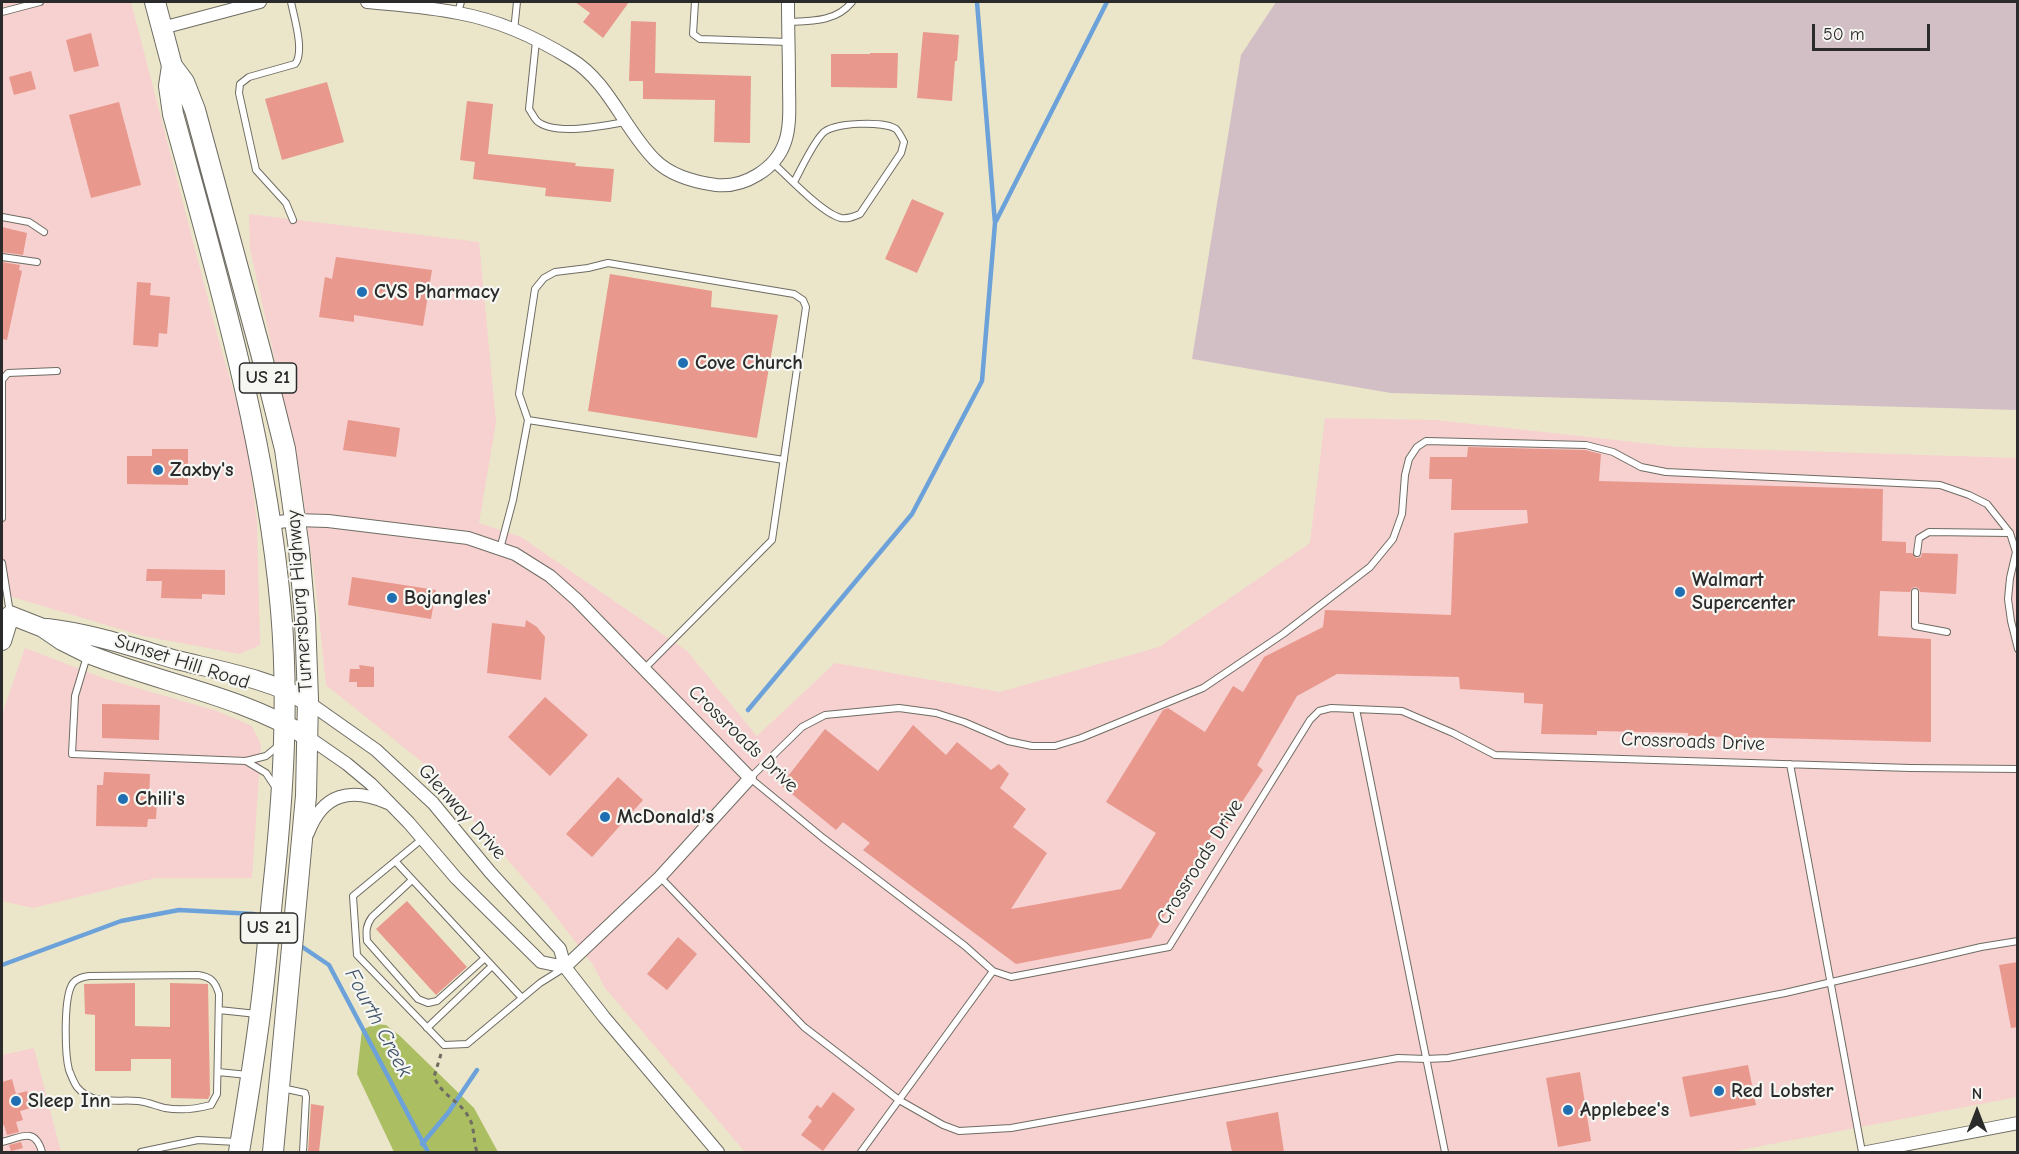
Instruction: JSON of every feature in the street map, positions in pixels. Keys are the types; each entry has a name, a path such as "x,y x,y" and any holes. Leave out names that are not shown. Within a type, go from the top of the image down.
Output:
{"main road":[{"name":"Turnersburg Highway","path":"155,2 172,66 188,89 207,152 279,424 296,520 305,618 308,737 300,862 273,1152"},
{"name":"Turnersburg Highway","path":"172,66 169,86 173,114 249,401 271,523 281,612 284,726 279,826 261,1010 240,1147"}],"street":[{"path":"162,28 260,2"},
{"path":"367,2 459,7 537,40 572,59 590,72 655,160 670,172 696,182 723,186 753,178 773,163 785,142 789,112 788,2"},
{"name":"Crossroads Drive","path":"271,523 296,520 328,521 468,537 515,554 550,576 577,600 750,778"},
{"path":"2,641 6,613"},
{"name":"Sunset Hill Road","path":"6,613 43,628 93,637 284,690 308,702"},
{"name":"Sunset Hill Road","path":"43,628 88,654 254,710 308,737"},
{"name":"Glenway Drive","path":"308,702 376,750 433,803 490,872 560,948 565,968 718,1152"},
{"path":"308,737 359,773 393,807 456,878 541,962 565,968 660,877 750,778"},
{"path":"300,862 316,815 333,800 344,795 363,795 393,807"},
{"path":"1865,1152 2018,1123"}],"lane":[{"path":"2,12 40,2"},
{"path":"291,2 299,59 296,64 249,77 240,84 239,93 256,170 286,203 293,220"},
{"path":"514,31 517,2"},
{"path":"695,2 693,34 700,39 788,42"},
{"path":"788,22 817,21 836,16 852,2"},
{"path":"537,40 529,109 538,122 554,128 592,128 625,122"},
{"path":"773,163 827,212 840,218 850,218 860,214 901,153 904,141 897,130 886,125 839,125 830,128 822,133 794,182"},
{"path":"2,217 29,222 44,232"},
{"path":"2,256 37,262"},
{"path":"500,549 513,500 528,420 519,394 535,289 544,278 555,272 608,263 794,294 803,300 806,307 772,540 644,669"},
{"path":"2,518 2,380 8,374 57,370"},
{"path":"528,420 784,460"},
{"path":"750,778 802,727 825,715 899,708 936,713 1008,741 1032,746 1055,746 1081,738 1203,688 1283,634 1370,567 1393,539 1402,514 1405,475 1409,459 1417,447 1426,441 1586,445 1613,452 1641,467 1666,472 1940,485 1969,495 1987,504 2010,533 2016,552 2008,596 2018,649"},
{"path":"1917,553 1919,538 1929,532 2010,533"},
{"path":"2,563 6,613"},
{"path":"1915,592 1915,626 1947,632"},
{"path":"2008,596 2018,595"},
{"path":"88,654 75,696 72,754 246,761 273,752 280,743 284,726"},
{"name":"Crossroads Drive","path":"750,778 823,838 965,946 993,971 1011,977 1169,947 1310,720 1318,711 1331,708 1402,711 1453,733 1495,755 1910,768 2018,769"},
{"path":"1356,709 1445,1152"},
{"path":"246,761 266,773 275,785 278,795 279,826"},
{"path":"1790,764 1830,983 1865,1152"},
{"path":"422,839 353,896 357,955 444,1045 467,1044 540,983 565,968"},
{"path":"396,862 522,998"},
{"path":"660,877 804,1027 899,1100 943,1125 960,1131 1008,1129 1398,1058 1448,1058 1830,983 1981,947 2018,941"},
{"path":"412,879 372,917 367,924 366,932 367,941 418,999 428,1003 437,1001 485,958"},
{"path":"427,1028 492,966"},
{"path":"861,1152 993,971"},
{"path":"206,976 216,982 219,1010 217,1094 211,1105 198,1109 178,1110 150,1102 104,1100 87,1096 76,1086 69,1071 66,1052 68,1000 72,984 80,977 206,976"},
{"path":"219,1010 261,1010"},
{"path":"218,1072 251,1075"},
{"path":"278,1088 305,1093 303,1152"},
{"path":"2,1142 34,1137 39,1141 42,1152"},
{"path":"141,1152 198,1140 240,1147"}],"path":[{"path":"444,1045 434,1077 445,1094 471,1119 477,1152"}],"shaded area":[{"path":"4,2 131,2 217,334 246,435 257,522 260,645 240,654 143,636 2,594 2,14"},
{"path":"1276,2 2017,2 2017,410 1391,393 1192,359 1241,55"},
{"path":"249,214 479,242 496,422 479,523 521,537 687,651 757,736 835,663 1000,692 1159,647 1310,543 1325,418 1436,420 1678,447 2017,458 2017,1097 1730,1152 745,1152 605,988 593,965 547,905 422,762 326,685 300,473 250,249"},
{"path":"25,648 106,679 217,711 252,726 261,745 252,878 156,878 33,908 2,901 2,714"},
{"path":"34,1048 61,1152 2,1152 2,1055"}],"green space":[{"path":"375,1024 386,1025 399,1035 474,1108 498,1152 394,1152 357,1074 362,1030"}],"building":[{"path":"575,2 629,2 603,38 583,22 590,13"},
{"path":"631,21 656,22 655,73 751,76 750,143 714,142 715,100 643,99 643,81 629,81"},
{"path":"923,32 959,35 952,101 917,98"},
{"path":"91,33 99,66 74,72 66,40"},
{"path":"898,53 897,88 831,87 831,54"},
{"path":"31,71 36,89 14,95 9,77"},
{"path":"327,82 344,142 282,160 265,99"},
{"path":"467,101 493,104 488,154 614,169 611,202 545,196 546,188 473,179 475,162 460,160"},
{"path":"119,102 141,185 91,198 69,115"},
{"path":"912,199 944,213 917,273 885,259"},
{"path":"2,227 27,233 23,255 2,252"},
{"name":"CVS Pharmacy","path":"336,257 432,270 423,326 354,315 354,322 319,317 325,277 332,279"},
{"path":"2,262 20,265 19,270 22,271 7,340 2,339"},
{"name":"Cove Church","path":"610,274 712,291 711,307 778,315 757,438 588,411"},
{"path":"137,282 151,283 150,295 170,297 167,334 159,333 158,347 133,345"},
{"path":"348,420 400,428 396,457 343,450"},
{"path":"1468,447 1585,450 1601,454 1599,481 1883,489 1882,541 1906,542 1906,553 1912,553 1916,558 1921,557 1922,553 1958,554 1956,594 1920,592 1916,587 1910,592 1880,591 1878,636 1931,639 1931,742 1688,736 1688,733 1597,731 1597,735 1541,734 1543,704 1524,703 1524,693 1460,689 1459,677 1337,674 1297,696 1257,765 1263,770 1221,834 1215,830 1151,938 1016,964 863,850 870,843 843,822 836,830 781,785 825,729 878,771 913,725 946,755 957,742 991,770 999,764 1009,774 1000,788 1026,809 1013,827 1047,853 1011,909 1121,889 1156,833 1106,802 1163,710 1168,708 1205,732 1233,686 1243,692 1264,657 1323,627 1325,610 1451,615 1454,533 1528,523 1527,510 1451,510 1452,479 1429,479 1430,457 1467,457"},
{"name":"Zaxby's","path":"152,449 188,449 188,485 127,484 127,456 152,456"},
{"path":"147,569 225,570 225,595 202,594 202,599 161,598 162,581 146,581"},
{"name":"Bojangles'","path":"352,577 436,590 431,619 348,605"},
{"path":"526,620 537,627 545,637 541,680 487,673 492,623 525,627"},
{"path":"359,665 374,667 374,687 357,687 357,682 349,682 350,669 360,669"},
{"path":"545,697 588,735 550,776 508,737"},
{"path":"102,704 160,705 159,740 102,738"},
{"name":"Chili's","path":"104,772 150,774 149,802 157,802 156,819 148,819 147,827 96,826 97,785 103,785"},
{"name":"McDonald's","path":"618,777 643,800 592,857 566,834"},
{"path":"407,901 467,967 436,995 376,929"},
{"path":"678,937 697,954 667,990 647,974"},
{"path":"2018,962 2018,1027 2011,1028 1999,965"},
{"path":"135,983 135,1026 170,1027 170,983 208,984 210,1095 208,1099 171,1098 171,1059 131,1059 131,1071 95,1071 95,1015 85,1014 84,984"},
{"name":"Red Lobster","path":"1748,1065 1756,1105 1690,1117 1682,1077"},
{"name":"Applebee's","path":"1580,1072 1591,1141 1558,1147 1546,1078"},
{"name":"Sleep Inn","path":"12,1079 16,1094 27,1091 31,1108 20,1111 23,1120 16,1122 19,1132 7,1135 4,1125 2,1126 2,1082"},
{"path":"833,1092 855,1109 823,1151 801,1135 812,1121 808,1117 817,1105 821,1108"},
{"path":"311,1104 324,1106 319,1152 308,1152"},
{"path":"1278,1112 1284,1152 1232,1152 1226,1122"},
{"path":"21,1142 23,1148 11,1151 9,1145"}],"waterway":[{"path":"748,710 912,514 982,381 995,223 977,2"},
{"path":"996,221 1107,2"},
{"name":"Fourth Creek","path":"2,965 121,921 179,910 254,914 264,921"},
{"name":"Fourth Creek","path":"298,944 329,965 428,1152"},
{"path":"422,1144 448,1113 477,1070"}],"place":[{"name":"CVS Pharmacy","path":"362,292"},
{"name":"Cove Church","path":"683,363"},
{"name":"Zaxby's","path":"158,470"},
{"name":"Walmart Supercenter","path":"1680,592"},
{"name":"Bojangles'","path":"392,598"},
{"name":"Chili's","path":"123,799"},
{"name":"McDonald's","path":"605,817"},
{"name":"Red Lobster","path":"1719,1091"},
{"name":"Sleep Inn","path":"16,1101"},
{"name":"Applebee's","path":"1568,1110"}]}
